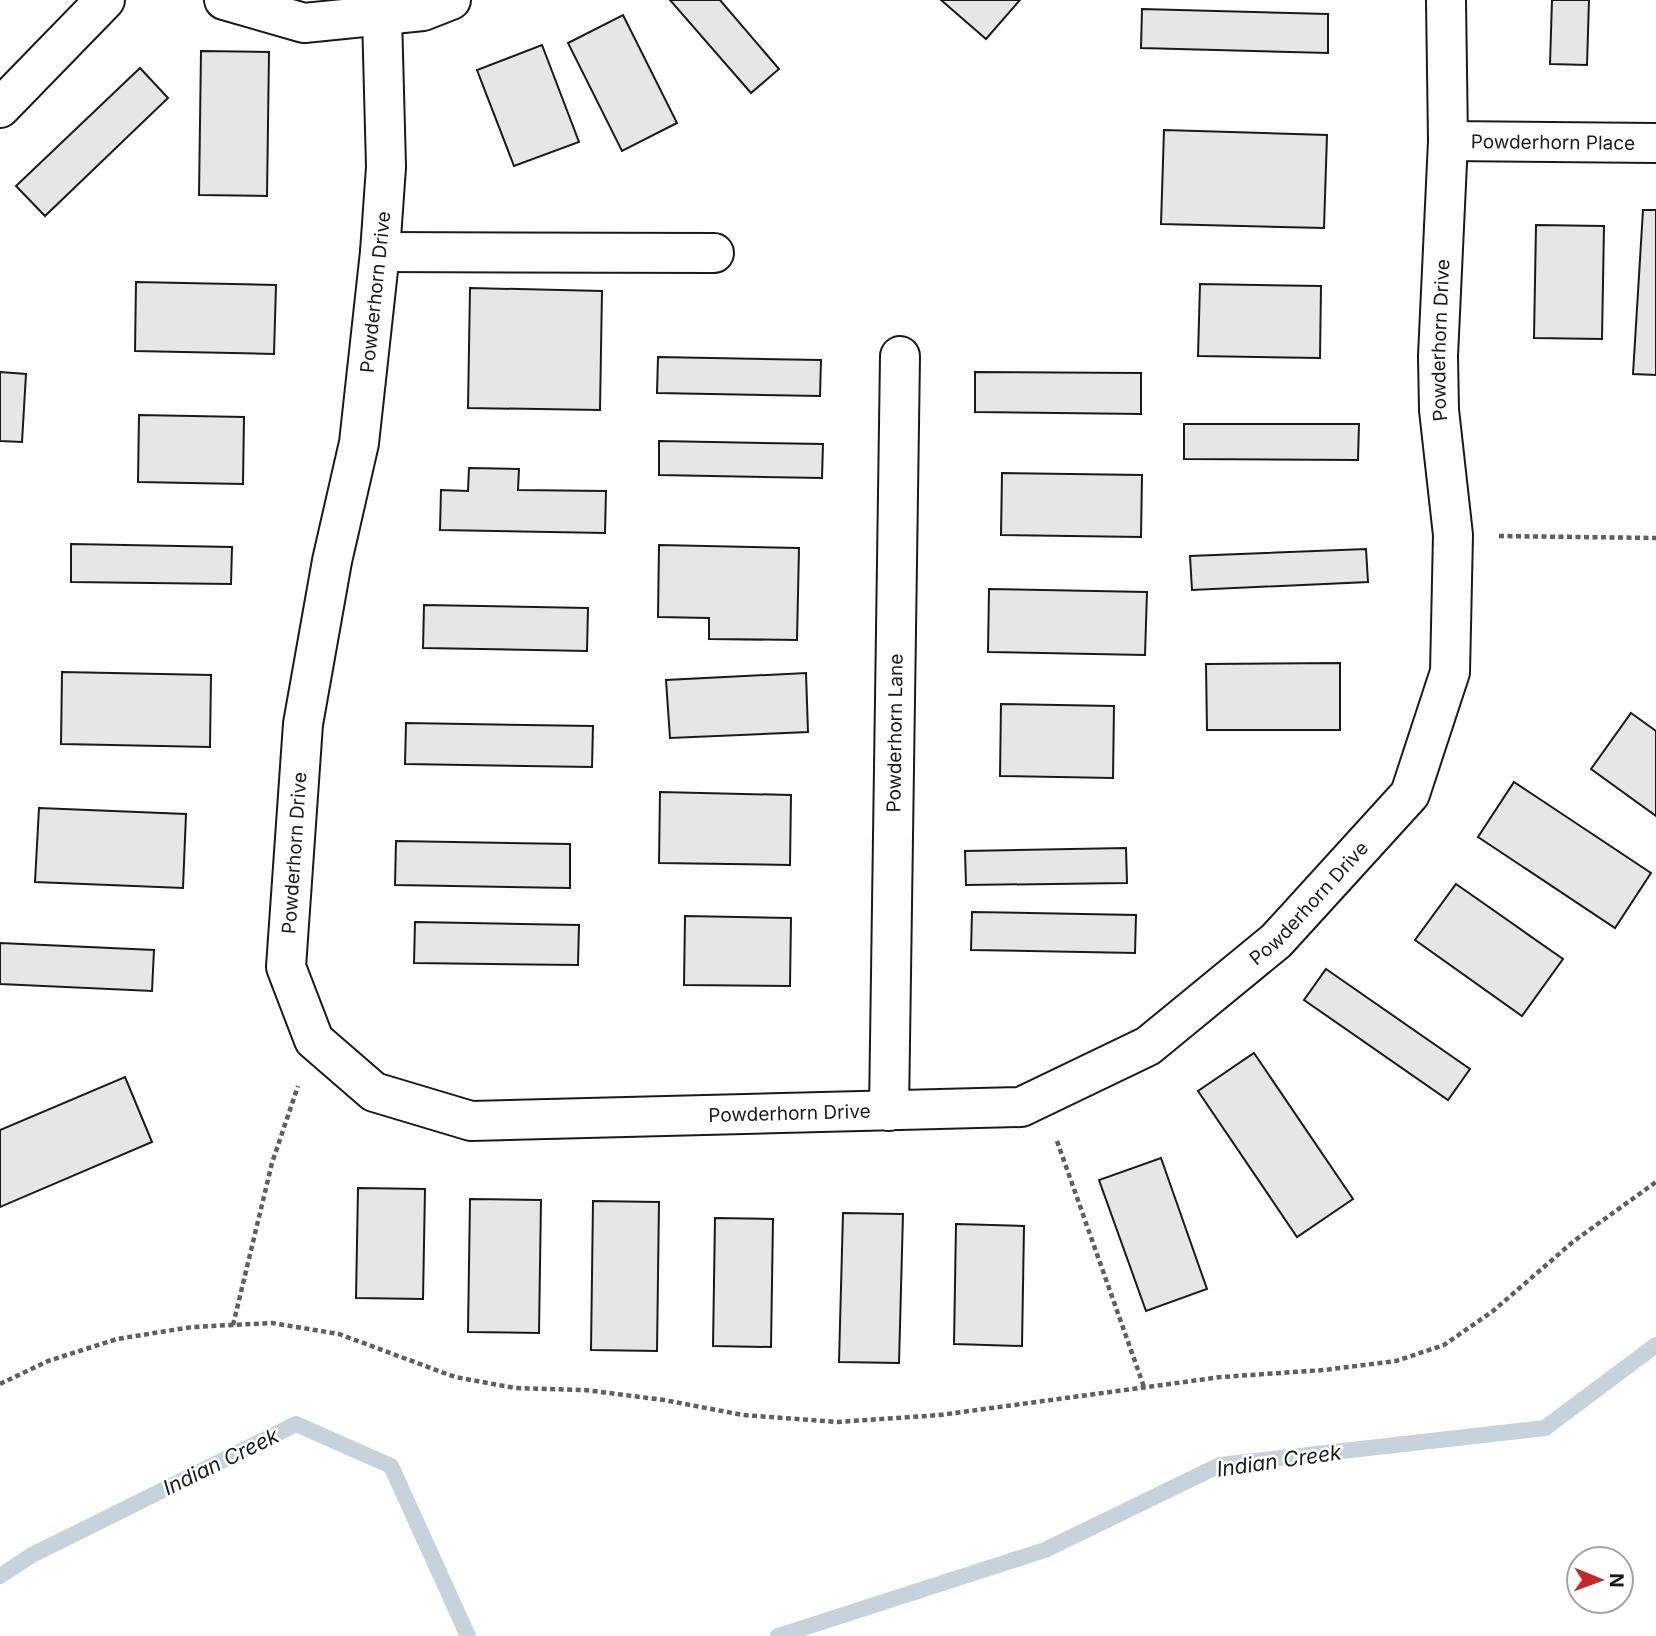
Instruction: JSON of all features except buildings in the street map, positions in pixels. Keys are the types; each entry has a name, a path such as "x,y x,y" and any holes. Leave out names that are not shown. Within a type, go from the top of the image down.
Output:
{"street":[{"path":"0,108 105,0"},
{"path":"224,0 304,23 423,11 451,0"},
{"name":"Powderhorn Drive","path":"382,16 386,167 380,251 359,443 332,561 303,724 286,967 314,1040 374,1092 471,1121 1021,1107 1148,1046 1276,941 1410,794 1450,672 1453,535 1439,410 1438,356 1448,141 1446,0"},
{"name":"Powderhorn Place","path":"1448,141 1656,143"},
{"path":"380,251 714,253"},
{"name":"Powderhorn Lane","path":"890,1111 900,356"}],"path":[{"path":"1453,535 1656,538"},
{"path":"233,1325 272,1163 314,1040"},
{"path":"1042,1097 1144,1387"},
{"path":"0,1384 48,1361 117,1339 192,1327 272,1323 339,1334 455,1377 515,1388 584,1390 664,1400 743,1415 836,1422 940,1415 1221,1377 1324,1370 1396,1361 1444,1345 1493,1311 1574,1241 1656,1182"}],"waterway":[{"name":"Indian Creek","path":"778,1636 1045,1550 1220,1465 1545,1428 1656,1345"},
{"name":"Indian Creek","path":"0,1576 32,1555 296,1424 391,1466 468,1636"}]}
